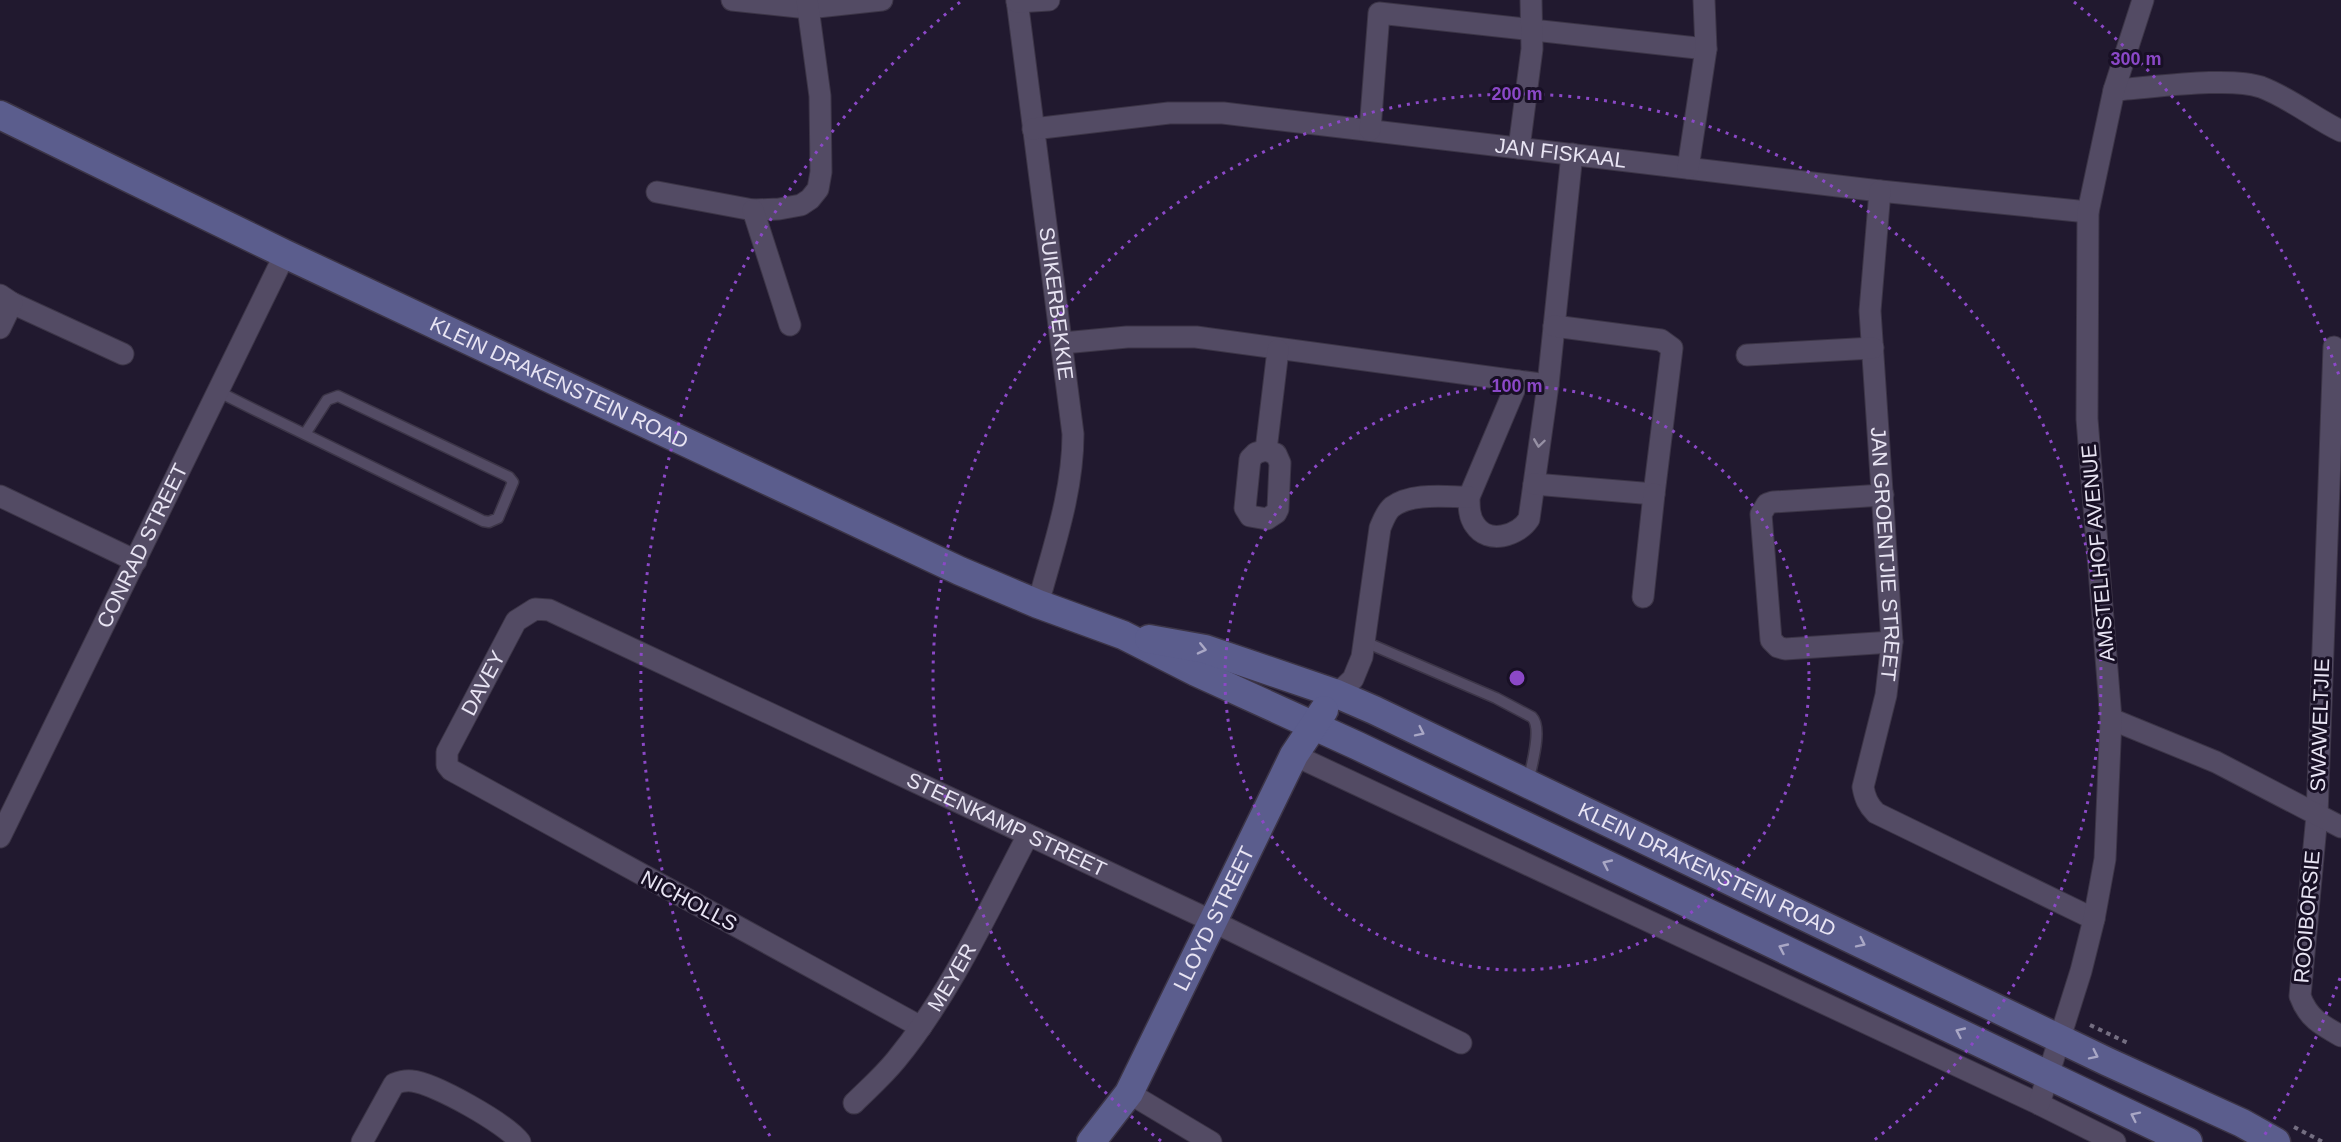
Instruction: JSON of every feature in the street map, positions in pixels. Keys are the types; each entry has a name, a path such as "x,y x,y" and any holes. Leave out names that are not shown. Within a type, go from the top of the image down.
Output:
{"main road":[{"name":"KLEIN DRAKENSTEIN ROAD","path":"0,115 285,254 960,571 1038,604 1123,634 1196,672 1313,724 2188,1142"},
{"name":"KLEIN DRAKENSTEIN ROAD","path":"1123,634 1205,649 1337,694 2242,1123 2276,1142"},
{"name":"LLOYD STREET","path":"1091,1142 1129,1093 1293,755 1313,724 1337,694"}],"street":[{"path":"732,0 808,4 882,0"},
{"path":"1017,1 1049,0"},
{"path":"1519,148 1527,94 1532,32 1531,0"},
{"path":"1688,168 1707,49 1704,0"},
{"name":"AMSTELHOF AVENUE","path":"2039,1104 2061,1039 2094,919 2105,859 2111,719 2087,419 2088,212 2114,90 2143,0"},
{"name":"SUIKERBEKKIE","path":"1017,1 1073,434 1073,465 1038,604"},
{"path":"657,192 753,210 801,205 810,199 818,189 821,172 820,96 808,4"},
{"path":"1370,130 1379,7 1532,32 1707,49"},
{"path":"2114,90 2235,83 2260,87 2297,105 2341,131"},
{"name":"JAN FISKAAL","path":"1033,129 1169,112 1223,113 1880,191 2088,212"},
{"path":"1518,381 1469,497 1468,511 1475,527 1497,536 1510,535 1522,529 1529,519 1548,385 1572,154"},
{"name":"JAN GROENTJIE STREET","path":"1880,191 1871,288 1892,642 1886,695 1863,787 1869,805 1876,813 2094,919"},
{"path":"753,210 790,325"},
{"name":"CONRAD STREET","path":"0,837 285,254"},
{"path":"0,328 6,299 123,354"},
{"path":"1554,326 1662,340 1672,348 1643,597"},
{"path":"1063,343 1166,335 1196,337 1278,350 1548,385"},
{"name":"SWAWELTJIE","path":"2317,815 2334,347"},
{"path":"1747,355 1873,348"},
{"path":"1266,450 1278,350"},
{"path":"1534,484 1654,494"},
{"path":"1883,495 1773,502 1767,504 1761,514 1771,640 1774,645 1785,649 1892,642"},
{"path":"0,496 136,561"},
{"path":"1337,694 1353,679 1362,657 1380,528 1386,515 1392,507 1405,501 1426,497 1469,497"},
{"name":"DAVEY","path":"457,775 447,765 447,752 516,621 535,609 549,610"},
{"name":"STEENKAMP STREET","path":"549,610 1212,921 1461,1043"},
{"path":"2111,719 2216,762 2341,827"},
{"path":"1293,755 2039,1104 2115,1142"},
{"name":"NICHOLLS","path":"457,775 921,1027"},
{"name":"ROOIBORSIE","path":"2317,815 2300,996 2308,1014 2316,1022 2341,1036"},
{"name":"MEYER","path":"854,1103 895,1062 921,1027 963,959 1028,834"},
{"path":"362,1142 394,1084 411,1080 423,1083 488,1115 520,1142"},
{"path":"1129,1093 1211,1142"}],"lane":[{"path":"217,391 483,521 489,522 498,518 513,482 509,477 338,396 327,400 305,434"},
{"path":"1365,642 1496,698 1532,717 1537,730 1528,784"}]}
